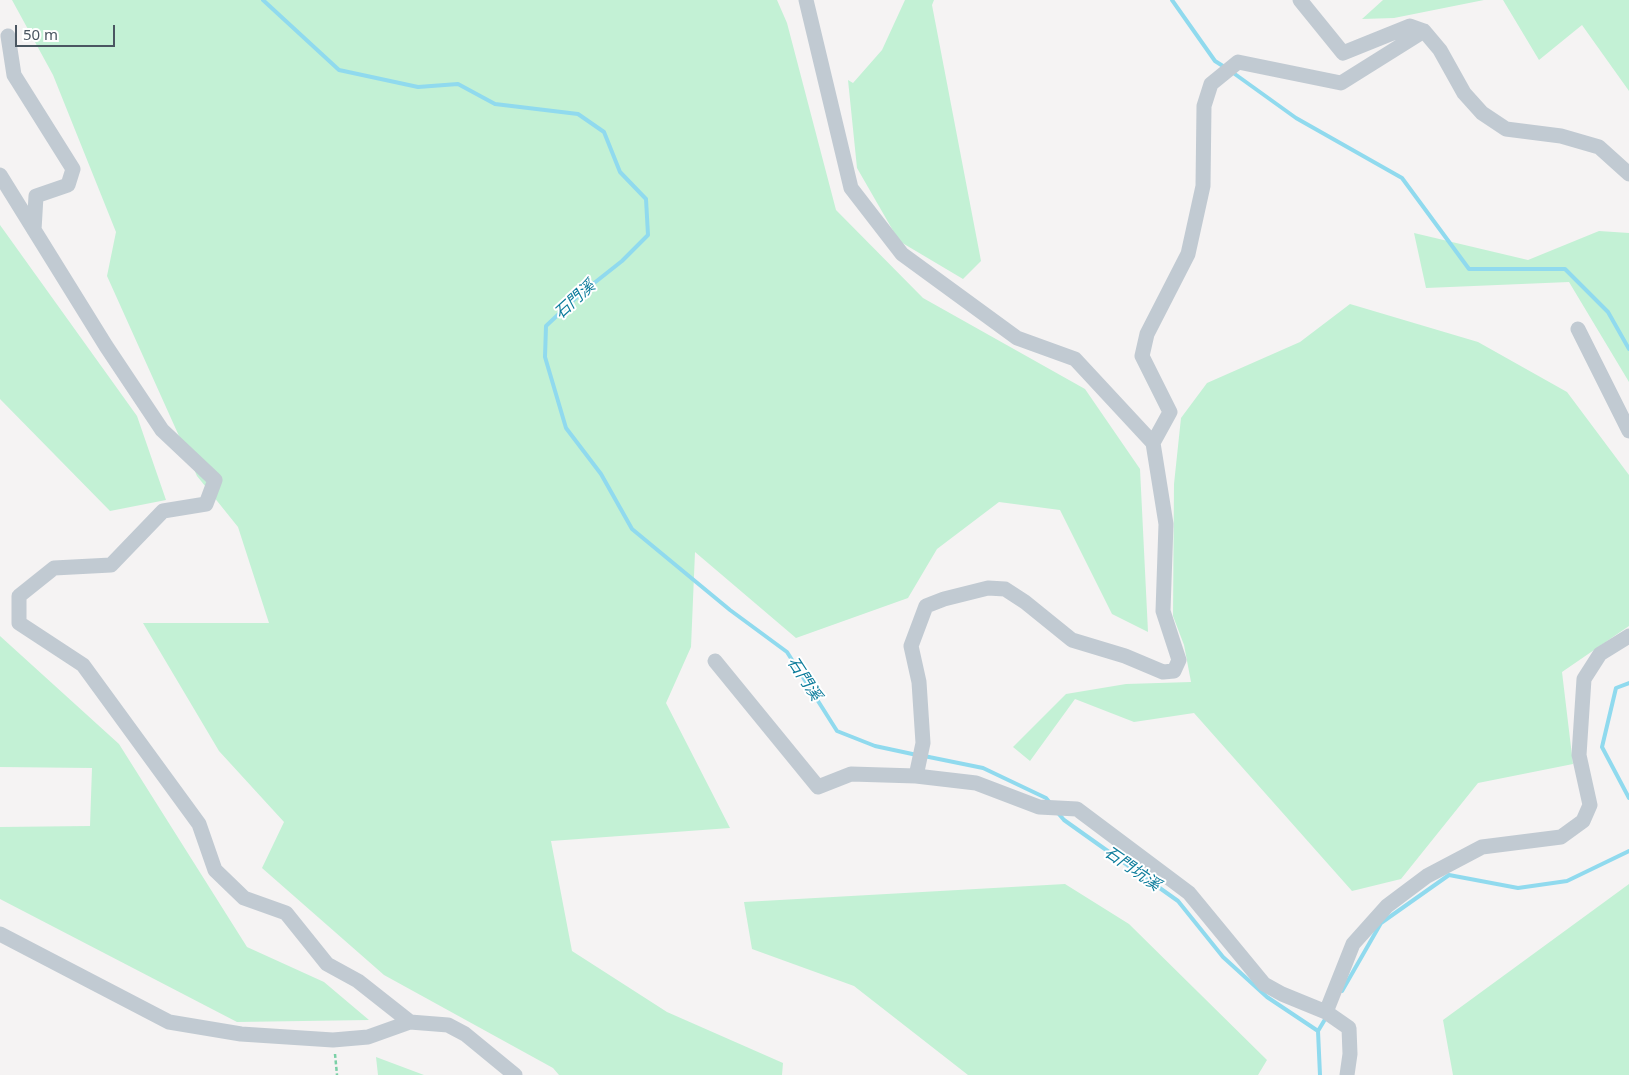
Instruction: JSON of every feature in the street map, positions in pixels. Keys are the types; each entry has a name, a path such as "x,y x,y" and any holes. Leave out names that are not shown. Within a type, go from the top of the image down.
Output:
{"street":[{"path":"806,0 851,188 902,254 1017,338 1075,359 1153,443 1166,524 1163,610 1179,660 1174,671 1163,672 1125,656 1072,640 1025,602 1005,589 988,588 944,599 926,606 912,646 919,682 922,746 918,770"},
{"path":"1300,0 1343,53 1410,26 1424,31 1440,50 1464,93 1482,113 1506,129 1561,136 1600,147 1629,174"},
{"path":"1153,443 1170,412 1142,356 1147,334 1188,254 1203,186 1204,106 1211,84 1238,62 1341,83 1424,31"},
{"path":"8,36 14,75 73,169 68,185 36,196 34,230"},
{"path":"0,175 106,346 162,430 215,480 206,504 163,511 111,565 54,568 19,596 19,623 83,665 199,824 215,870 244,898 286,913 327,964 358,980 410,1022"},
{"path":"1578,329 1629,431"},
{"path":"1330,1014 1353,944 1387,906 1400,896 1428,876 1482,847 1561,837 1583,821 1590,805 1579,755 1584,679 1600,654 1629,636"},
{"path":"715,661 818,786 851,774 918,770 976,783 1039,807 1077,808 1189,893 1264,984 1282,994 1330,1014 1349,1028 1350,1054 1347,1075"},
{"path":"0,934 169,1022 241,1034 333,1040 368,1037 410,1022 448,1025 464,1034 515,1075"}],"path":[{"path":"333,1040 337,1075"}],"green space":[{"path":"12,0 777,0 787,23 836,210 923,298 1085,389 1140,469 1148,632 1112,614 1060,510 999,502 937,549 908,598 796,638 695,552 691,647 666,703 730,828 551,841 572,951 667,1012 783,1063 782,1075 559,1075 553,1068 384,975 262,868 284,822 219,751 143,623 269,623 238,527 197,476 107,276 116,232 53,75"},
{"path":"905,0 934,0 932,5 981,261 963,279 899,241 857,168 848,80 853,83 882,50"},
{"path":"1383,0 1484,0 1394,18 1362,19"},
{"path":"1503,0 1629,0 1629,91 1582,25 1539,60"},
{"path":"0,225 137,416 166,500 110,511 0,399"},
{"path":"1599,231 1629,233 1629,382 1569,282 1426,288 1414,233 1528,260"},
{"path":"1350,304 1478,342 1567,392 1629,475 1629,626 1562,672 1573,764 1478,783 1401,879 1352,891 1194,713 1134,722 1075,699 1030,761 1013,747 1066,694 1126,684 1191,682 1184,645 1173,616 1174,484 1181,418 1207,383 1300,342"},
{"path":"0,636 119,744 247,947 324,982 369,1020 237,1022 0,899 0,827 90,826 92,768 0,767"},
{"path":"1065,884 1129,924 1267,1060 1258,1075 968,1075 854,986 752,949 744,902"},
{"path":"1629,884 1629,1075 1453,1075 1443,1020"},
{"path":"376,1057 424,1075 378,1075"}],"waterway":[{"name":"石門溪","path":"263,0 339,70 418,87 458,84 495,104 578,114 604,132 620,172 646,199 648,235 622,261 579,295 546,326 545,357 566,428 601,474 632,529 730,610 787,652 837,731 875,746 917,755"},
{"path":"1172,0 1215,61 1226,68"},
{"path":"1232,72 1296,118 1402,178 1469,269 1565,269 1608,312 1629,349"},
{"path":"1629,683 1616,688 1602,747 1629,798"},
{"name":"石門坑溪","path":"924,756 983,768 1046,798 1051,804"},
{"name":"石門坑溪","path":"1058,813 1064,820 1178,901 1223,957 1267,997 1318,1031 1320,1075"},
{"path":"1342,991 1381,923 1449,875 1518,888 1567,881 1629,851"},
{"path":"1318,1031 1327,1016"}]}
